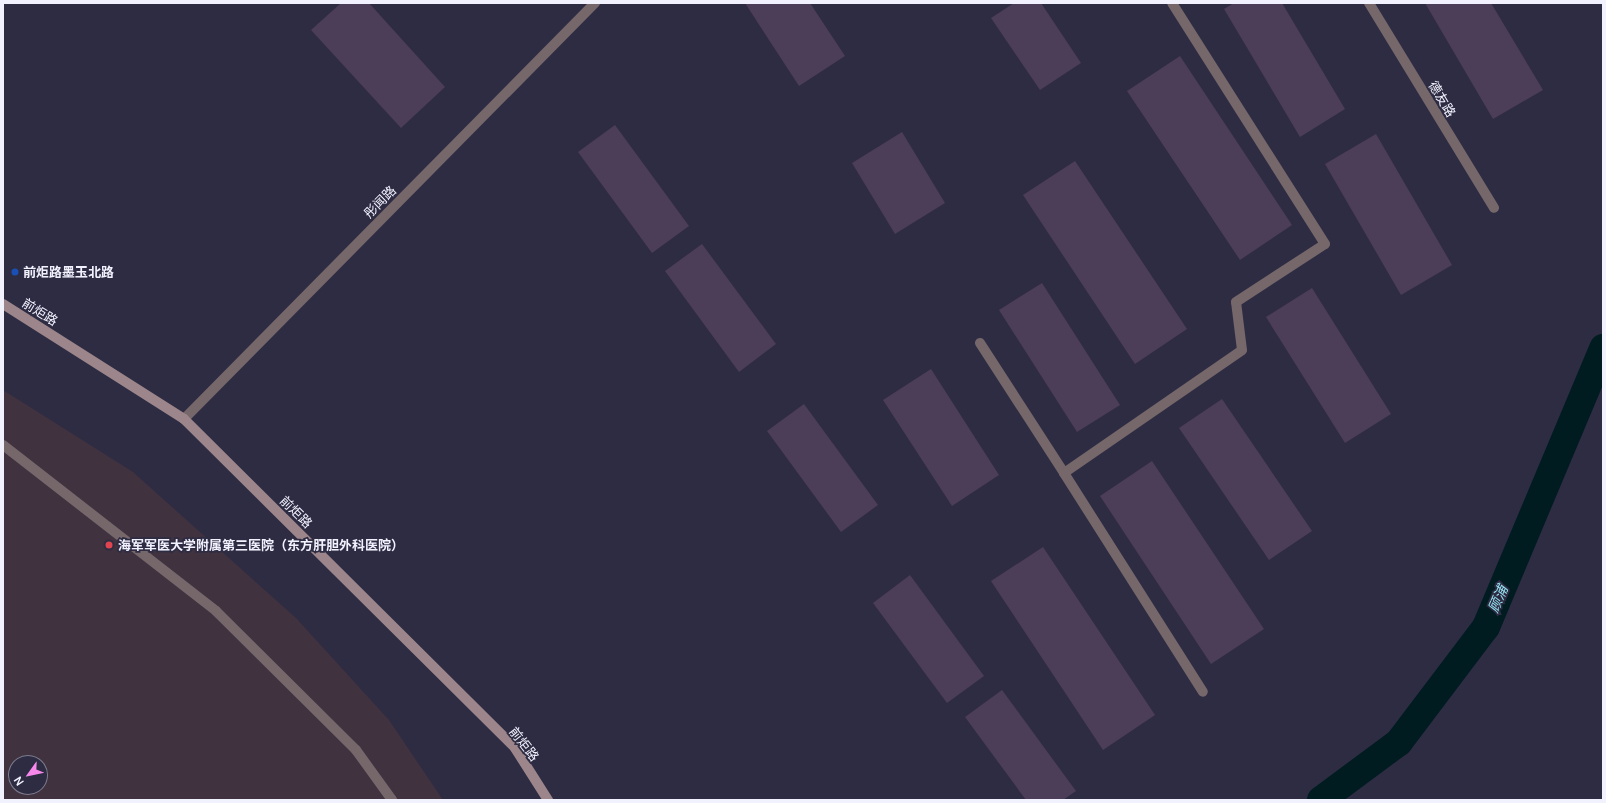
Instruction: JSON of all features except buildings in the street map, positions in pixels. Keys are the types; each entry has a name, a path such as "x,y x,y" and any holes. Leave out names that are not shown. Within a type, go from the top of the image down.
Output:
{"street":[{"name":"彤闻路","path":"184,419 595,3"},
{"path":"1064,473 1242,350 1236,302 1325,244 1172,3"},
{"name":"德友路","path":"1369,3 1494,208"},
{"name":"前炬路","path":"3,304 184,419 515,748 548,800"},
{"path":"980,343 1203,692"},
{"path":"3,445 216,611 356,750 392,800"}],"shaded area":[{"name":"海军军医大学附属第三医院（东方肝胆外科医院）","path":"3,390 133,472 296,618 389,720 443,800 3,800"}],"waterway":[{"name":"顾浦","path":"1321,800 1399,742 1486,627 1603,348"}],"place":[{"name":"前炬路墨玉北路","path":"15,272"},
{"name":"海军军医大学附属第三医院（东方肝胆外科医院）","path":"109,545"}]}
